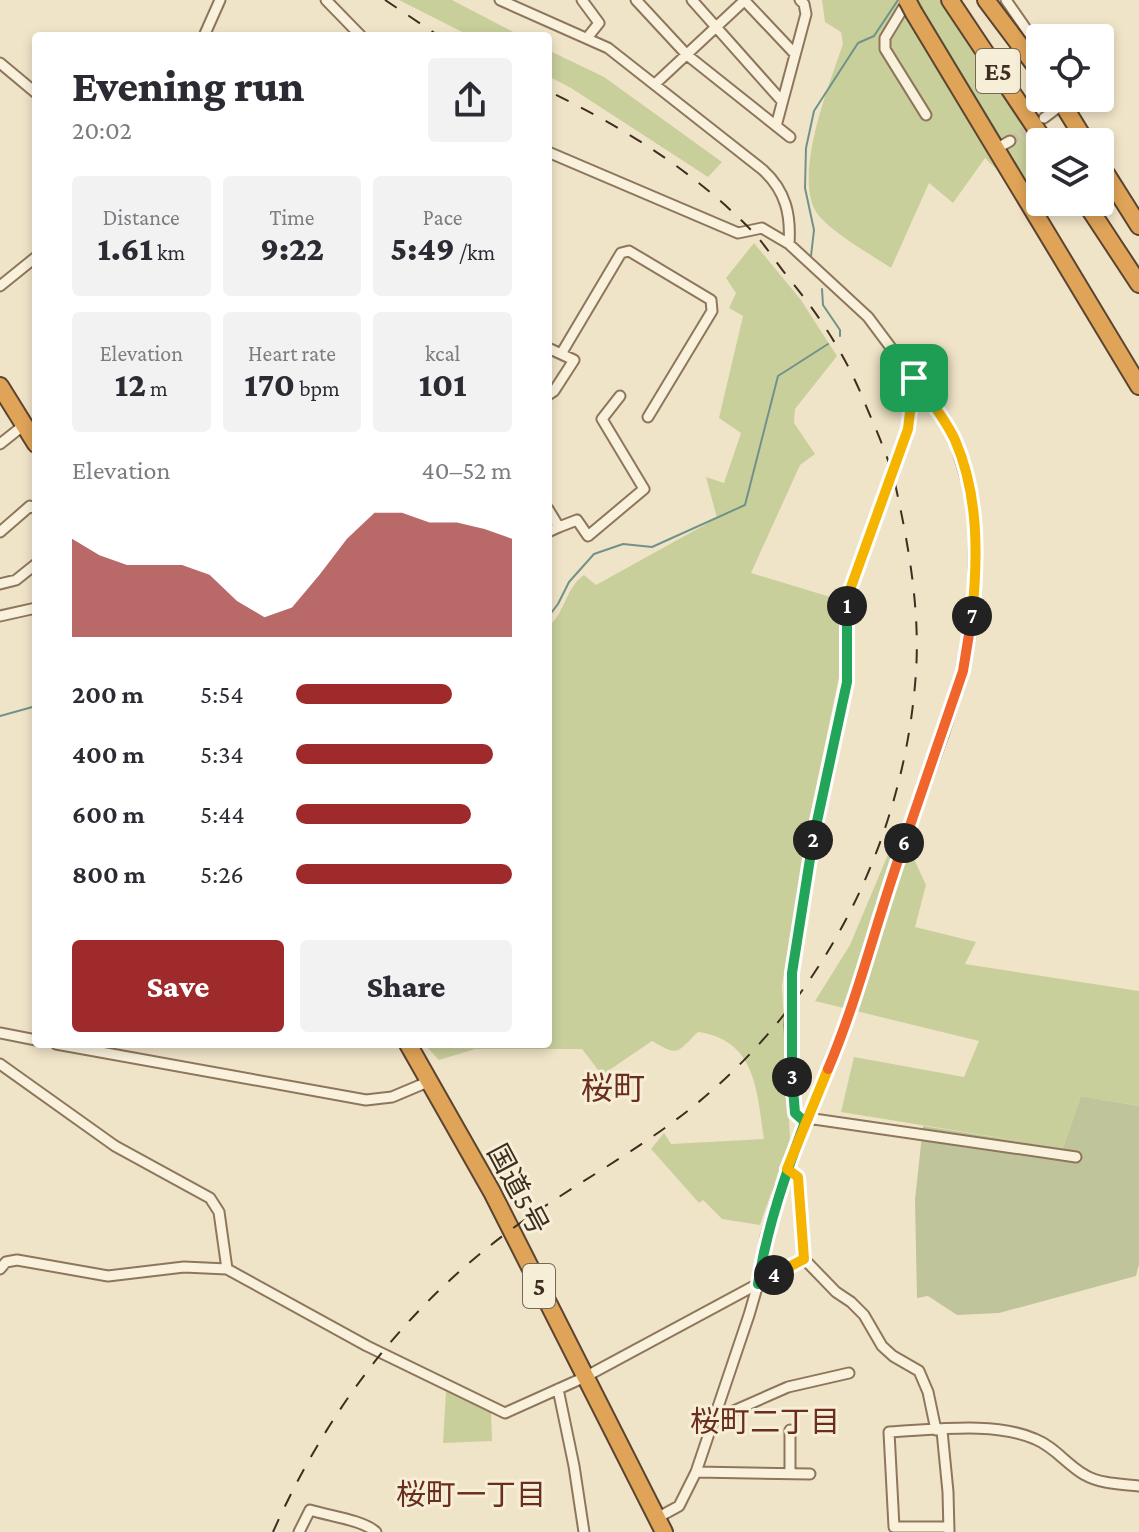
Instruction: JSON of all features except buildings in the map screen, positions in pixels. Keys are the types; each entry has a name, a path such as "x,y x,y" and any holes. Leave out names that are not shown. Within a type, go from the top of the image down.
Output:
{"highway":[{"name":"E5","path":"950,0 1036,128"},
{"path":"986,0 1026,53"},
{"path":"909,4 1002,146 1139,386"},
{"path":"1114,186 1139,226"},
{"path":"1094,216 1138,283"},
{"path":"0,386 32,438"},
{"name":"国道5号","path":"410,1048 492,1192 660,1525"}],"street":[{"path":"206,32 220,0"},
{"path":"326,0 357,32"},
{"path":"500,0 608,48 775,181 787,207 789,244"},
{"path":"582,0 599,23 587,38"},
{"path":"636,0 687,55 790,137"},
{"path":"692,0 781,100"},
{"path":"655,84 745,0 795,54"},
{"path":"776,126 806,14 800,0"},
{"path":"1006,0 1026,29"},
{"path":"909,4 885,38 885,49 926,115"},
{"path":"0,63 32,90"},
{"path":"1044,118 1050,112"},
{"path":"552,154 738,233 762,228 789,244 868,317 954,438 968,484 975,531 970,637 943,735 882,905 844,1031 787,1169 766,1237 758,1284 696,1472 679,1506 660,1525"},
{"path":"561,354 624,251 629,251 711,300 712,311 648,417"},
{"path":"0,286 32,260"},
{"path":"552,350 574,360 552,392"},
{"path":"914,378 908,429 847,598 847,682 810,857 792,973 790,1026 795,1113 806,1120 1076,1157"},
{"path":"552,530 577,520 588,536 644,489 602,419 620,396"},
{"path":"0,444 24,425"},
{"path":"0,532 32,507"},
{"path":"552,516 559,527"},
{"path":"0,584 16,580 32,567"},
{"path":"0,616 32,609"},
{"path":"0,1033 32,1039"},
{"path":"78,1048 366,1100 392,1097 430,1081"},
{"path":"0,1064 115,1146 210,1198 219,1212 227,1269"},
{"path":"787,1169 798,1177 804,1259 864,1315 882,1346 919,1371 928,1392 939,1430 948,1492 949,1529 894,1527 889,1432 939,1430 992,1429 1014,1432 1037,1439 1086,1476 1139,1486"},
{"path":"0,1269 6,1262 17,1260 108,1276 184,1267 227,1269 367,1346 505,1413 585,1377 804,1259"},
{"path":"713,1420 788,1387 849,1373"},
{"path":"558,1389 584,1532"},
{"path":"790,1430 790,1473"},
{"path":"696,1472 810,1474"},
{"path":"299,1532 310,1510 368,1525 376,1532"}],"green space":[{"path":"399,0 452,0 513,32 462,32"},
{"path":"822,0 940,0 1014,89 1033,128 1026,128 1026,198 985,158 953,203 929,183 891,268 835,231 820,217 812,201 809,181 815,132 843,44 841,32 825,22"},
{"path":"552,52 604,77 722,162 708,177 552,78"},
{"path":"754,243 801,300 837,356 795,409 794,423 815,454 800,465 751,573 837,599 842,607 840,672 810,816 782,985 790,1139 760,1225 722,1219 703,1200 699,1203 651,1149 664,1133 671,1144 764,1139 750,1070 732,1045 717,1037 698,1032 681,1048 673,1051 652,1041 602,1075 582,1049 475,1049 439,1060 428,1048 552,1048 552,623 573,586 584,575 596,585 717,518 706,477 724,483 741,433 719,418 743,316 729,308 736,293 726,278"},
{"path":"889,852 914,859 926,885 915,927 976,942 965,964 1139,991 1139,1106 1081,1096 1063,1148 841,1112 854,1057 964,1077 979,1041 815,1001 850,945"},
{"path":"1081,1096 1139,1106 1139,1264 1136,1276 999,1313 957,1315 928,1296 917,1298 915,1200 923,1126 1063,1148"},
{"path":"446,1391 491,1412 492,1441 443,1443"}],"waterway":[{"path":"811,256 814,230 805,188 806,148 814,111 858,43 874,36 898,0"},
{"path":"822,289 823,305 840,330 840,336"},
{"path":"552,612 569,582 594,554 623,544 652,547 745,505 778,376 828,344"},
{"path":"0,716 32,707"}],"tunnel":[{"path":"1010,141 1037,123"}],"railway":[{"path":"385,0 433,32"},
{"path":"273,1532 320,1441 348,1398 378,1358 446,1284 526,1219 695,1105 741,1063 783,1016 819,965 850,911 876,854 895,795 909,734 917,649 915,603 905,533 886,454 840,351 810,305 753,232 707,189 630,135 552,93"}],"district":[{"name":"桜町","path":"613,1088"},
{"name":"桜町二丁目","path":"765,1421"},
{"name":"桜町一丁目","path":"471,1494"}],"route":[{"path":"914,378 908,429 847,598 847,682 820,804 792,973 790,1026 793,1095 795,1113 805,1122 780,1188 766,1237 758,1284 804,1259 798,1177 787,1169 805,1122 844,1031 882,905 943,735 970,637 975,581 975,518 968,484 954,438 914,378"}]}
